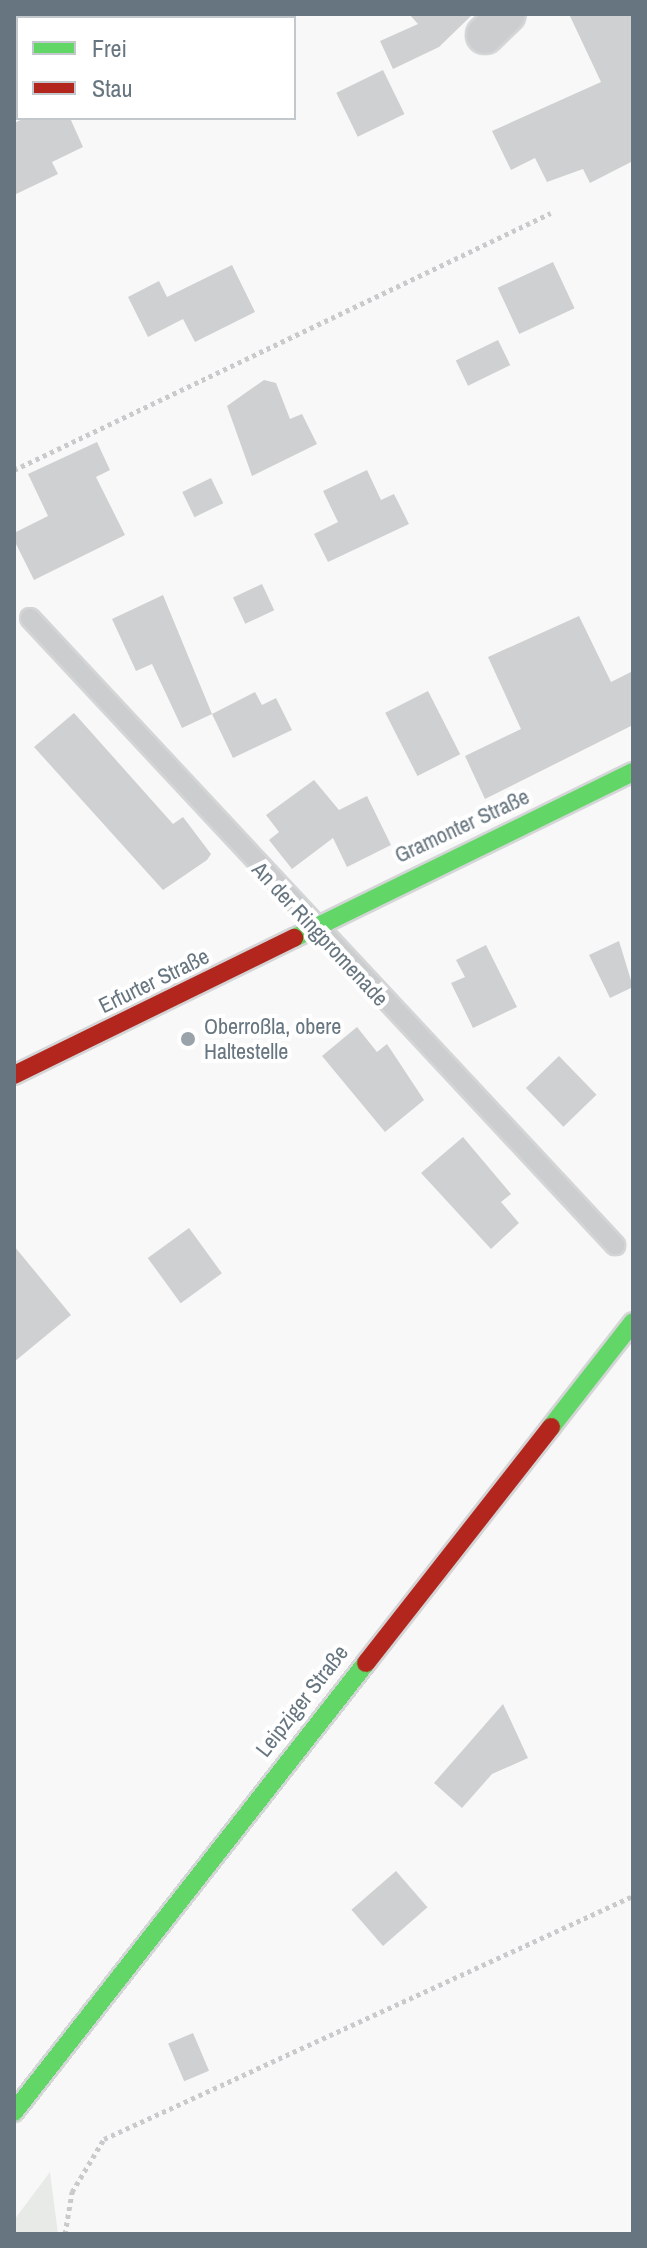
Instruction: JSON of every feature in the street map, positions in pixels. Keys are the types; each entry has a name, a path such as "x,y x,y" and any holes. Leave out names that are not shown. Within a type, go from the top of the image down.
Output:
{"main road":[{"name":"Gramonter Straße","path":"314,928 633,772"},
{"name":"Erfurter Straße","path":"14,1075 314,928"},
{"name":"Leipziger Straße","path":"14,2112 633,1322"}],"lane":[{"name":"An der Ringpromenade","path":"30,618 314,928 615,1245"}],"path":[{"path":"14,470 551,213"},
{"path":"65,2234 72,2192 104,2139 633,1896"}],"shaded area":[{"path":"50,2172 58,2234 14,2234 14,2220"}],"building":[{"path":"409,14 473,14 439,47 393,69 380,41 418,24"},
{"path":"569,14 633,14 633,161 590,183 583,169 547,182 535,158 511,170 492,131 601,82"},
{"path":"383,70 404,114 358,137 336,93"},
{"path":"21,120 71,120 83,147 52,162 58,174 14,195 14,123"},
{"path":"553,262 575,308 519,334 498,288"},
{"path":"232,265 255,312 195,342 183,319 148,337 128,297 159,281 167,297"},
{"path":"498,340 510,365 468,386 456,361"},
{"path":"264,380 276,383 290,419 302,414 317,444 252,476 227,406"},
{"path":"97,442 110,470 96,477 125,535 34,580 14,540 14,533 48,516 28,474"},
{"path":"367,470 381,500 394,494 409,524 328,562 314,534 338,522 323,491"},
{"path":"211,478 223,503 195,517 182,492"},
{"path":"262,584 274,610 245,624 233,598"},
{"path":"163,595 212,714 182,728 152,664 136,671 112,619"},
{"path":"579,616 611,682 633,671 633,725 485,799 465,756 521,729 488,657"},
{"path":"428,691 460,754 417,776 385,713"},
{"path":"255,692 262,705 276,698 292,730 233,758 212,714"},
{"path":"74,713 173,824 183,817 211,854 207,860 163,890 34,747"},
{"path":"314,780 339,810 367,796 391,845 347,867 333,838 292,869 269,840 279,832 266,815"},
{"path":"619,941 633,987 610,998 589,955"},
{"path":"486,945 517,1007 473,1028 451,983 465,977 456,960"},
{"path":"357,1027 377,1052 387,1044 424,1100 385,1132 322,1056"},
{"path":"559,1056 597,1095 563,1127 526,1088"},
{"path":"463,1137 511,1194 501,1202 519,1223 491,1249 421,1173"},
{"path":"189,1228 222,1273 181,1303 148,1258"},
{"path":"14,1246 71,1315 14,1362"},
{"path":"503,1704 528,1758 492,1774 462,1808 434,1783"},
{"path":"396,1871 427,1907 383,1946 351,1910"},
{"path":"193,2033 209,2071 184,2081 168,2044"}],"traffic: fast":[{"path":"294,938 633,772"},
{"path":"551,1427 633,1322"},
{"path":"14,2112 366,1663"}],"traffic: jam":[{"path":"14,1075 294,938"},
{"path":"366,1663 551,1427"}],"place":[{"name":"Oberroßla, obere Haltestelle","path":"188,1039"}]}
